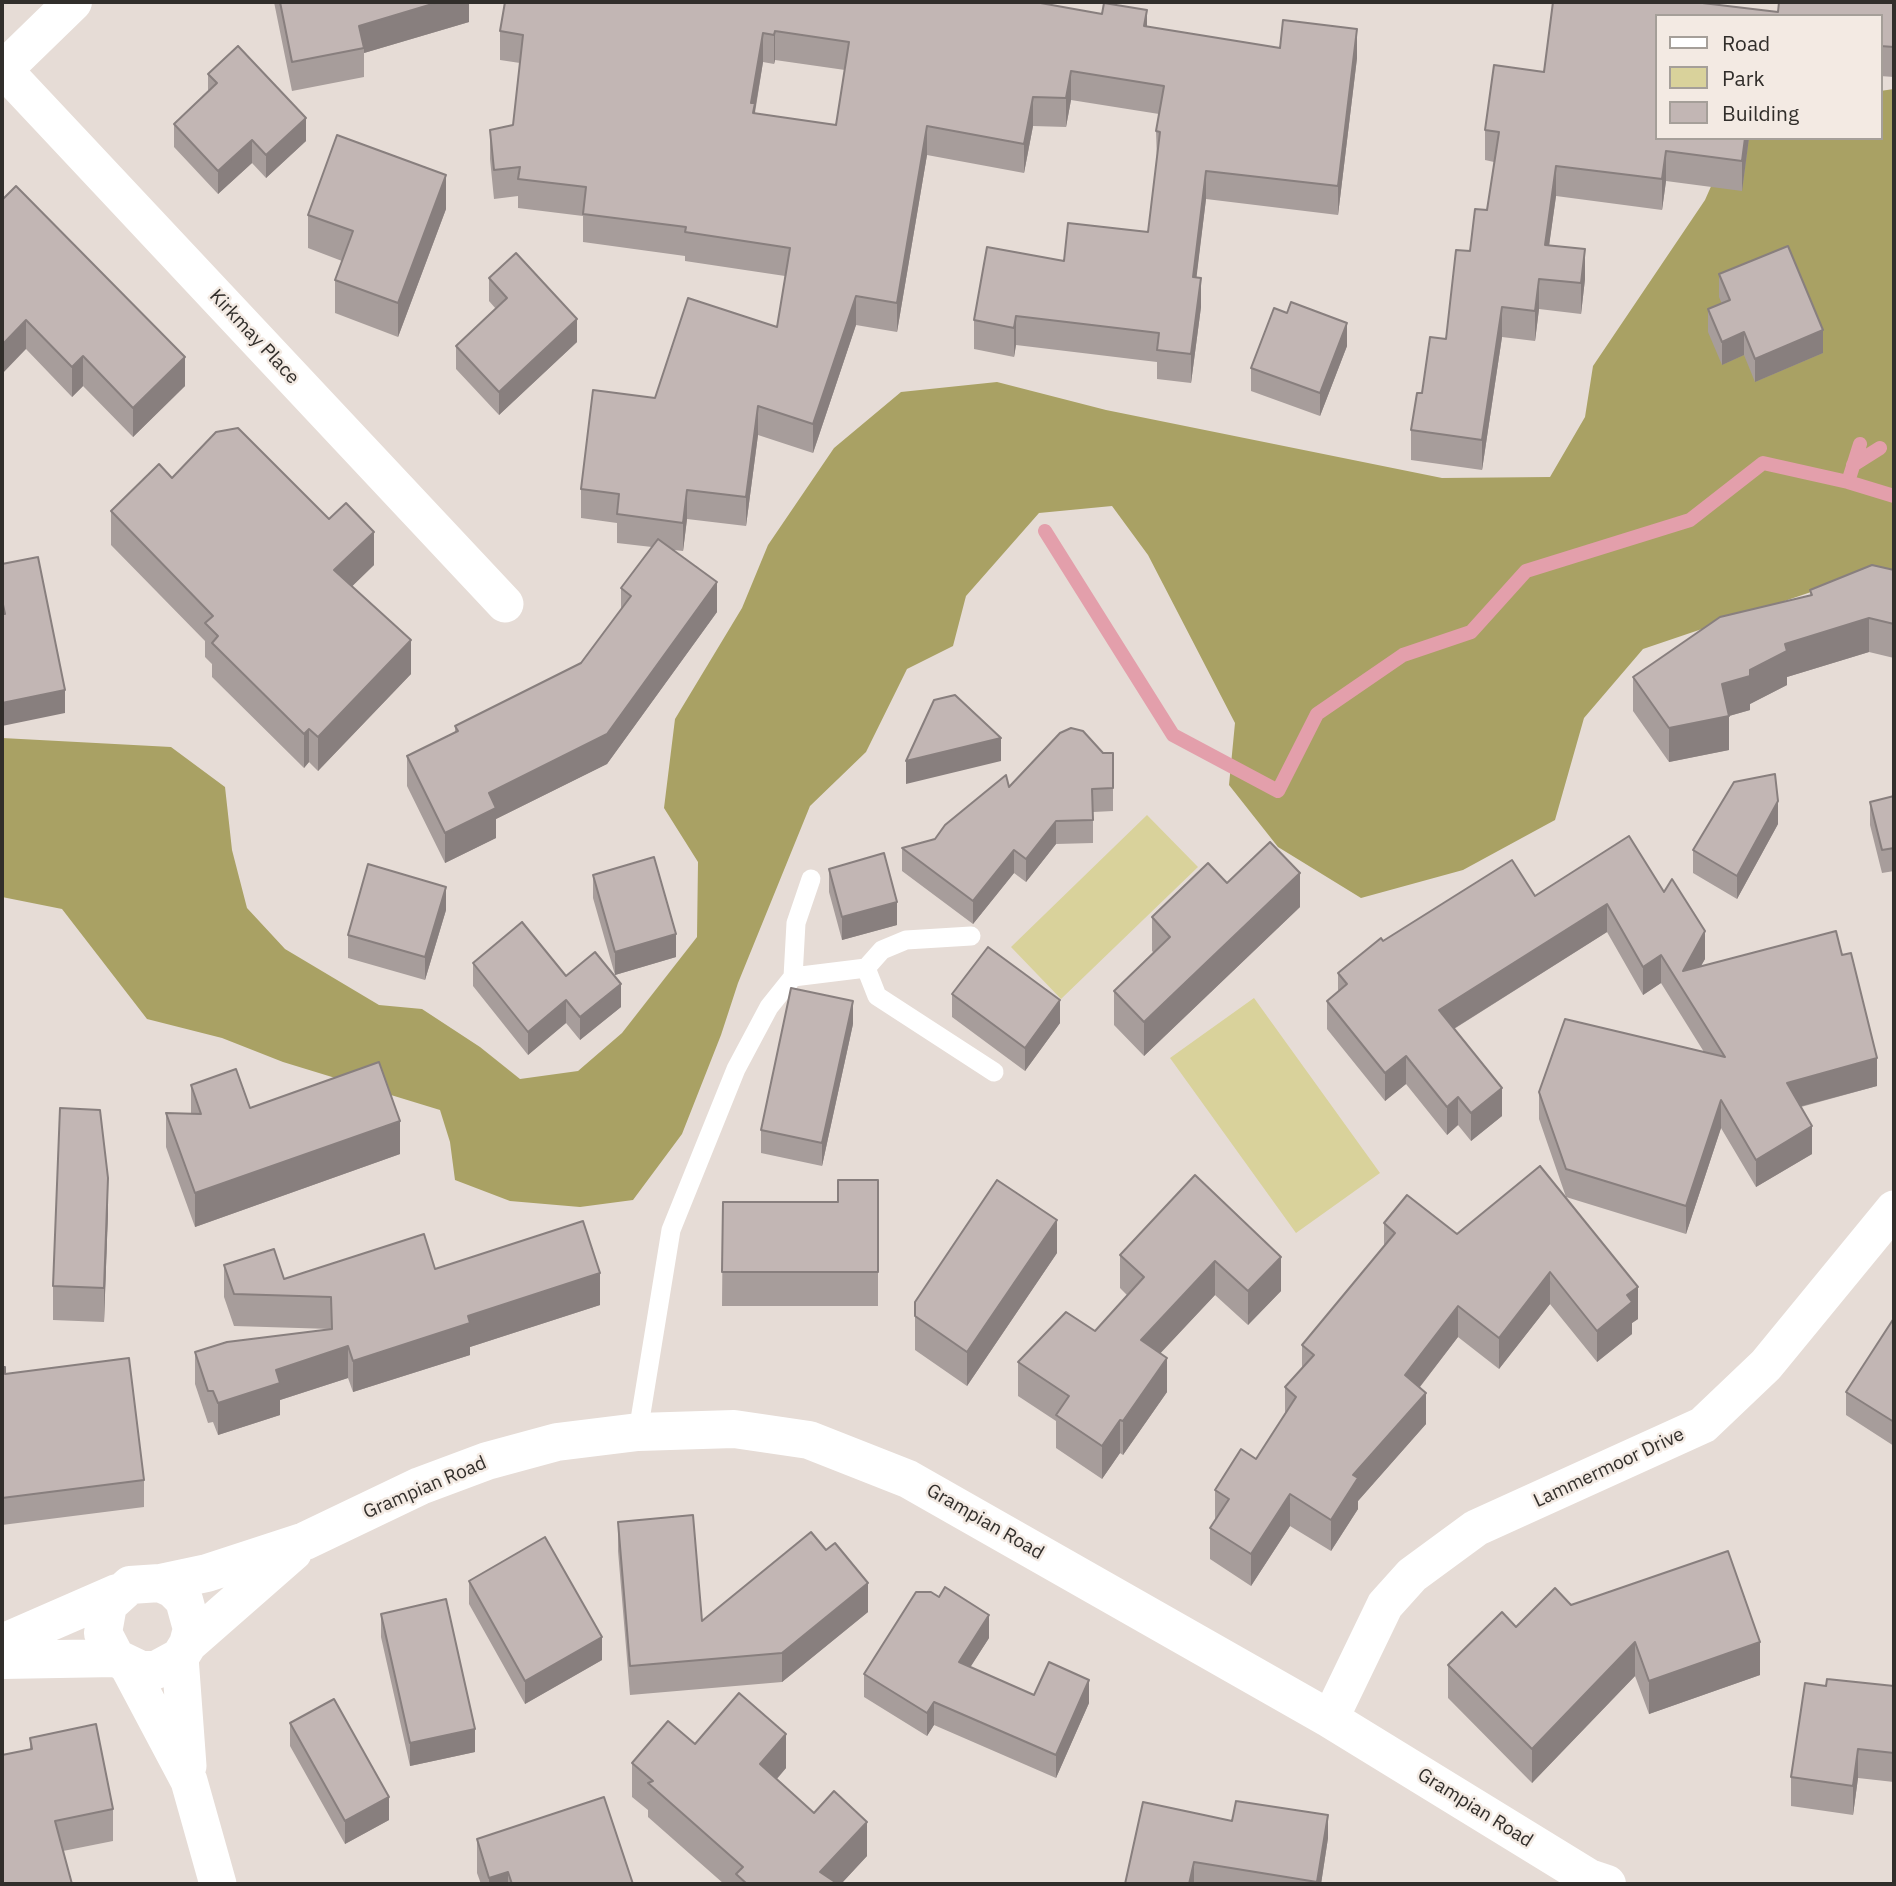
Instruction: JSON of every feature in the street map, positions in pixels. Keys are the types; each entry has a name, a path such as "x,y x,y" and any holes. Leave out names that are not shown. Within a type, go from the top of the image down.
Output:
{"street":[{"path":"2,70 73,2"},
{"name":"Kirkmay Place","path":"2,70 505,604"},
{"name":"Lammermoor Drive","path":"1330,1719 1385,1605 1412,1575 1476,1528 1703,1425 1766,1365 1894,1209"},
{"name":"Grampian Road","path":"160,1583 207,1573 305,1541 420,1486 487,1461 556,1442 638,1432 734,1429 809,1440 908,1479 1330,1719 1589,1878 1606,1884"},
{"name":"Grampian Road","path":"184,1650 305,1541"},
{"path":"2,1643 117,1594 130,1585 160,1583 173,1589 184,1600 191,1621 184,1650 189,1781 218,1884"},
{"path":"117,1594 108,1605 103,1619 103,1633 189,1781"},
{"path":"2,1660 122,1662 156,1670 184,1650"}],"lane":[{"path":"638,1432 671,1230 736,1069 769,1007 793,976 796,923 811,879"},
{"path":"793,976 866,968 882,950 906,940 971,936"},
{"path":"866,968 877,996 994,1072"}],"green space":[{"path":"1147,815 1198,867 1061,999 1011,947"},
{"path":"1254,998 1380,1173 1296,1233 1170,1058"}],"shaded area":[{"path":"1894,89 1894,577 1870,572 1643,649 1584,718 1555,820 1463,870 1361,898 1278,847 1229,785 1235,723 1148,555 1112,506 1039,513 966,596 953,646 907,669 866,752 810,806 738,983 721,1035 682,1134 633,1200 580,1207 510,1201 455,1180 450,1142 440,1110 283,1062 222,1038 147,1019 62,909 2,897 2,738 171,747 225,787 232,850 247,908 285,949 379,1005 422,1009 480,1047 520,1079 578,1071 622,1033 697,937 698,862 664,808 675,719 742,608 768,545 834,448 901,392 997,382 1106,410 1442,478 1550,477 1585,417 1593,366 1705,200 1732,140 1882,140 1882,91"}],"building":[{"path":"280,2 439,2 359,26 364,48 292,62"},
{"path":"505,2 1035,2 1102,14 1104,3 1147,10 1144,26 1280,48 1283,20 1357,29 1338,186 1206,171 1193,277 1201,278 1191,354 1157,350 1159,333 1016,316 1014,328 974,320 987,247 1064,261 1068,223 1148,232 1160,132 1156,131 1164,86 1071,71 1066,98 1033,97 1024,144 927,126 897,303 856,296 813,424 758,406 746,497 687,490 683,523 617,514 619,494 581,489 593,390 655,398 688,298 777,327 790,248 685,232 686,227 583,214 586,187 518,179 520,167 494,170 490,130 513,125 523,35 500,31","holes":["775,31 849,42 836,125 753,113 755,103 751,103 763,33 774,35"]},
{"path":"1553,2 1694,2 1778,12 1779,2 1894,2 1894,47 1882,46 1882,14 1654,14 1654,140 1745,140 1742,161 1666,151 1662,179 1556,166 1545,245 1585,249 1581,283 1539,279 1535,311 1502,307 1482,440 1411,430 1417,393 1422,393 1430,337 1446,339 1456,250 1470,251 1475,209 1487,210 1499,132 1485,130 1494,65 1544,72"},
{"path":"238,46 306,118 266,155 252,140 218,171 174,124 217,83 208,74"},
{"path":"337,135 446,175 398,303 335,280 353,231 308,215"},
{"path":"16,186 185,357 133,408 83,356 72,367 26,320 2,345 2,200"},
{"path":"1788,246 1823,330 1755,359 1744,332 1722,342 1708,309 1730,300 1719,274"},
{"path":"516,253 577,319 499,392 456,346 507,298 489,278"},
{"path":"1291,302 1347,323 1320,393 1251,368 1274,308 1287,313"},
{"path":"238,428 329,519 346,503 374,532 334,570 411,640 318,737 309,729 304,734 212,643 218,636 205,623 213,616 111,511 159,464 172,478 216,432"},
{"path":"658,539 717,582 607,734 489,793 496,808 445,833 407,756 458,731 455,726 581,663 631,596 621,588"},
{"path":"38,557 65,690 2,703 2,614 5,614 2,600 2,564"},
{"path":"1872,565 1894,570 1894,624 1869,618 1785,644 1787,651 1750,670 1750,676 1722,684 1729,716 1669,728 1633,677 1720,617 1812,595 1810,590"},
{"path":"955,695 1001,738 906,761 934,700"},
{"path":"1071,728 1083,731 1103,753 1113,753 1113,788 1092,789 1093,820 1056,821 1026,859 1014,850 973,901 902,848 935,839 945,825 1006,775 1009,787 1060,733"},
{"path":"1775,774 1778,801 1737,876 1693,850 1734,782"},
{"path":"1894,796 1894,848 1882,850 1870,802"},
{"path":"1629,836 1664,892 1672,879 1705,931 1683,971 1836,931 1842,955 1851,953 1877,1058 1787,1083 1812,1126 1756,1160 1721,1100 1686,1206 1566,1169 1539,1092 1565,1019 1725,1057 1661,955 1643,967 1607,904 1439,1010 1502,1088 1471,1113 1458,1097 1447,1107 1406,1056 1385,1073 1327,1001 1347,984 1338,973 1381,938 1383,941 1512,860 1535,896"},
{"path":"1270,842 1300,873 1144,1022 1114,991 1170,937 1152,917 1208,863 1227,883"},
{"path":"884,853 897,902 842,917 829,869"},
{"path":"654,857 676,934 615,952 593,875"},
{"path":"368,864 446,887 425,957 348,935"},
{"path":"522,922 566,976 595,952 621,984 580,1017 566,1000 528,1032 473,963"},
{"path":"988,947 1060,1000 1025,1048 952,994"},
{"path":"791,988 853,1001 822,1143 761,1130"},
{"path":"379,1062 400,1121 195,1193 166,1113 201,1114 191,1085 236,1069 250,1108"},
{"path":"60,1108 100,1110 108,1178 104,1288 53,1286"},
{"path":"1540,1166 1638,1287 1627,1295 1632,1302 1597,1331 1550,1272 1499,1338 1458,1306 1405,1375 1426,1393 1353,1475 1358,1478 1331,1520 1290,1494 1251,1554 1210,1528 1229,1499 1215,1490 1241,1449 1256,1459 1296,1397 1285,1387 1314,1355 1302,1345 1395,1233 1384,1223 1407,1195 1457,1234"},
{"path":"1195,1175 1281,1257 1248,1291 1215,1261 1141,1340 1167,1358 1102,1446 1056,1415 1069,1396 1018,1362 1066,1312 1095,1331 1144,1277 1120,1255"},
{"path":"838,1180 878,1180 878,1272 722,1272 723,1202 838,1202"},
{"path":"997,1180 1057,1220 967,1352 915,1316 915,1302"},
{"path":"583,1221 600,1273 468,1316 470,1323 353,1361 348,1346 276,1370 280,1383 218,1403 213,1391 208,1391 195,1352 227,1342 332,1329 331,1297 234,1294 224,1265 274,1249 284,1279 424,1234 435,1269"},
{"path":"1894,1318 1894,1422 1846,1392"},
{"path":"129,1358 144,1480 2,1498 2,1367 5,1367 5,1374"},
{"path":"693,1515 702,1621 811,1532 826,1550 835,1543 868,1583 782,1653 630,1666 618,1522"},
{"path":"545,1537 602,1637 525,1681 469,1581"},
{"path":"1728,1551 1760,1642 1649,1681 1635,1642 1532,1749 1448,1665 1502,1612 1516,1627 1555,1588 1571,1605"},
{"path":"945,1587 989,1615 959,1662 1034,1695 1049,1662 1089,1680 1056,1755 934,1702 927,1713 864,1674 916,1592 931,1592 939,1597"},
{"path":"446,1599 475,1729 410,1743 381,1614"},
{"path":"1827,1679 1894,1686 1894,1753 1858,1749 1853,1786 1791,1777 1805,1683 1826,1686"},
{"path":"739,1693 786,1734 760,1764 814,1813 834,1791 867,1822 820,1872 838,1884 747,1884 736,1874 743,1867 648,1783 653,1781 632,1763 668,1721 695,1744"},
{"path":"334,1699 389,1797 345,1821 290,1723"},
{"path":"96,1724 113,1809 55,1821 72,1884 2,1884 2,1755 32,1749 30,1738"},
{"path":"604,1797 633,1884 512,1884 508,1872 489,1878 477,1839"},
{"path":"1236,1801 1328,1815 1317,1882 1194,1862 1189,1884 1125,1884 1143,1802 1232,1821"}],"waterway":[{"path":"1045,531 1173,735 1278,791 1317,714 1403,655 1471,632 1526,571 1690,520 1763,463 1848,482 1860,444"},
{"path":"1853,465 1880,448"},
{"path":"1848,482 1894,496"}]}
